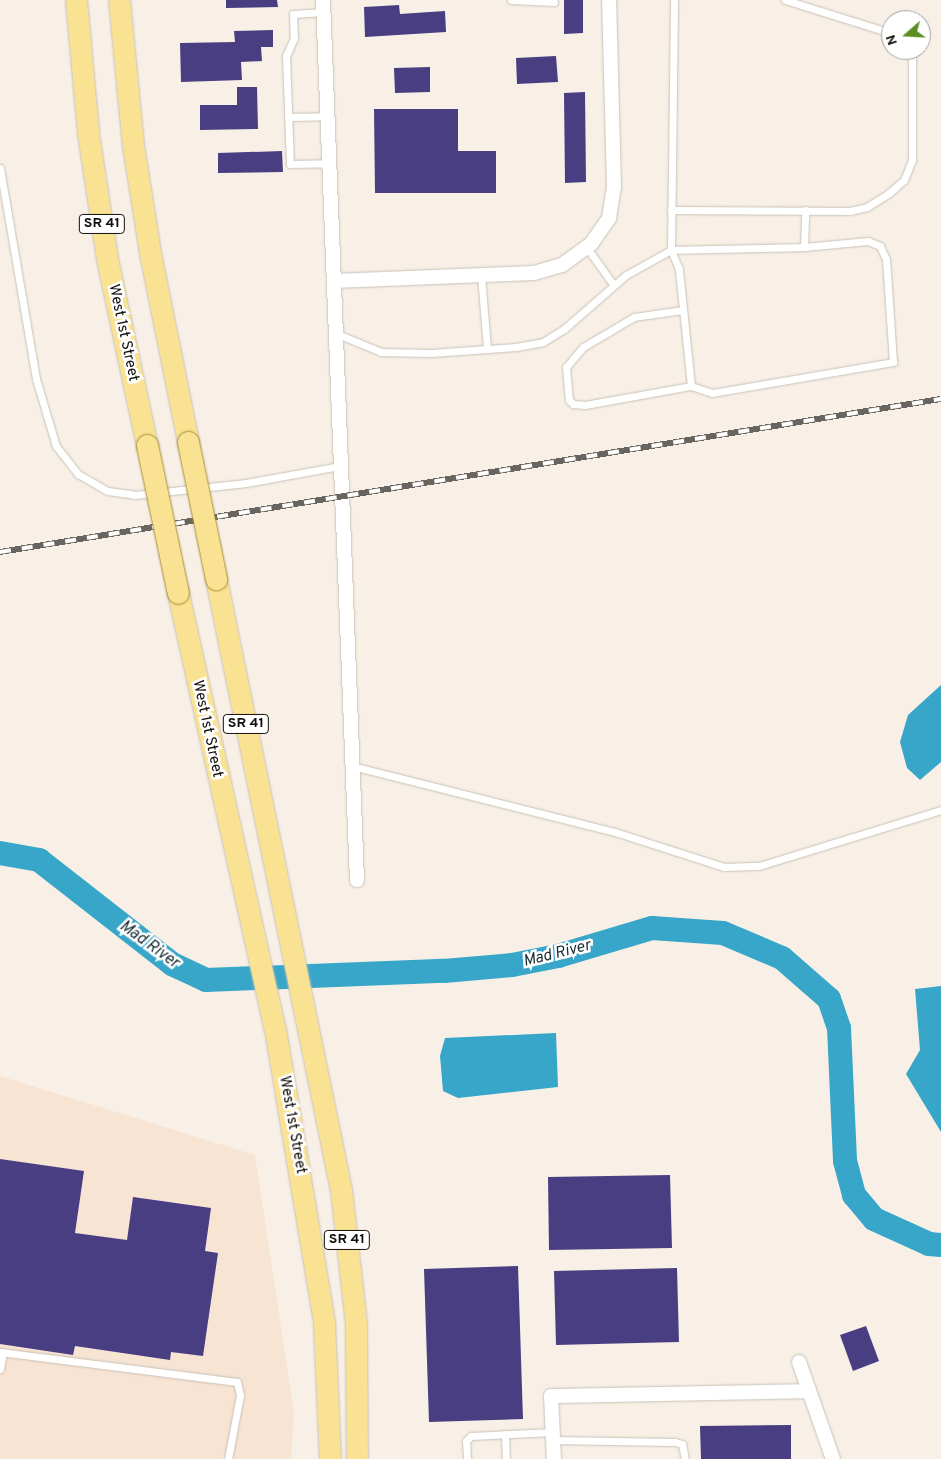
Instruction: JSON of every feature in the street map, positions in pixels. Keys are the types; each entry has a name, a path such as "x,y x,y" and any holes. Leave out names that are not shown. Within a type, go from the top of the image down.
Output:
{"main road":[{"name":"West 1st Street","path":"76,0 88,132 107,259 237,866 275,1029 324,1322 330,1459"},
{"name":"SR 41","path":"119,0 132,137 151,258 341,1190 356,1324 357,1459"}],"street":[{"path":"334,281 481,275 548,270 587,248 602,230 613,202 609,0"},
{"path":"323,6 357,880"},
{"path":"799,1362 833,1459"},
{"path":"554,1459 551,1396 809,1391"}],"lane":[{"path":"511,0 554,2"},
{"path":"674,0 671,250 679,270 691,386"},
{"path":"785,0 881,30"},
{"path":"323,6 293,14 294,38 286,56 288,117 290,164 329,163"},
{"path":"671,210 850,211 867,206 904,180 912,160 912,60"},
{"path":"288,117 327,116"},
{"path":"0,168 36,379 56,446 78,474 108,491 135,495 246,483 340,466"},
{"path":"804,247 805,210"},
{"path":"335,333 381,352 431,353 543,342 564,330 613,284 671,250 804,247 868,241 880,246 886,259 893,362 712,393 691,386 585,405 573,404 569,400 566,367 583,348 634,316 683,310"},
{"path":"587,248 613,284"},
{"path":"481,275 486,348"},
{"path":"352,766 615,832 724,867 760,866 941,810"},
{"path":"0,1369 1,1352 236,1382 240,1395 228,1459"},
{"path":"505,1434 506,1459"},
{"path":"467,1459 466,1441 471,1436 505,1434 675,1442 682,1444 686,1459"}],"shaded area":[{"path":"0,1076 255,1155 294,1412 291,1459 0,1459"}],"water":[{"path":"941,685 941,762 920,780 907,768 900,742 908,715"},
{"path":"941,986 941,1132 906,1074 920,1050 915,989"},
{"path":"556,1033 558,1087 458,1098 443,1091 440,1056 445,1038"}],"building":[{"path":"226,0 277,0 278,7 226,8"},
{"path":"564,0 583,0 583,33 564,34"},
{"path":"399,5 400,14 445,11 446,32 365,37 364,7"},
{"path":"273,30 273,47 261,47 262,61 241,62 242,80 181,82 180,43 235,42 234,31"},
{"path":"556,56 558,82 517,84 516,58"},
{"path":"430,67 430,92 395,93 394,68"},
{"path":"237,87 257,87 258,129 200,130 200,105 237,105"},
{"path":"585,92 586,182 565,183 564,93"},
{"path":"374,109 458,109 458,151 496,151 496,193 375,193"},
{"path":"282,151 283,172 218,173 218,153"},
{"path":"0,1159 84,1171 75,1233 127,1240 133,1197 211,1208 205,1251 218,1253 203,1356 171,1352 170,1360 75,1346 73,1355 0,1344"},
{"path":"670,1175 672,1248 549,1250 548,1177"},
{"path":"518,1266 523,1419 429,1422 424,1269"},
{"path":"677,1268 679,1342 556,1345 554,1271"},
{"path":"866,1326 879,1361 853,1371 840,1335"},
{"path":"791,1425 791,1459 701,1459 700,1426"}],"waterway":[{"name":"Mad River","path":"0,853 39,860 172,964 206,980 444,971 512,965 558,956 652,928 723,933 782,958 829,999 839,1028 845,1161 854,1195 874,1219 929,1244 941,1245"}],"railway":[{"path":"0,552 941,399"}]}
